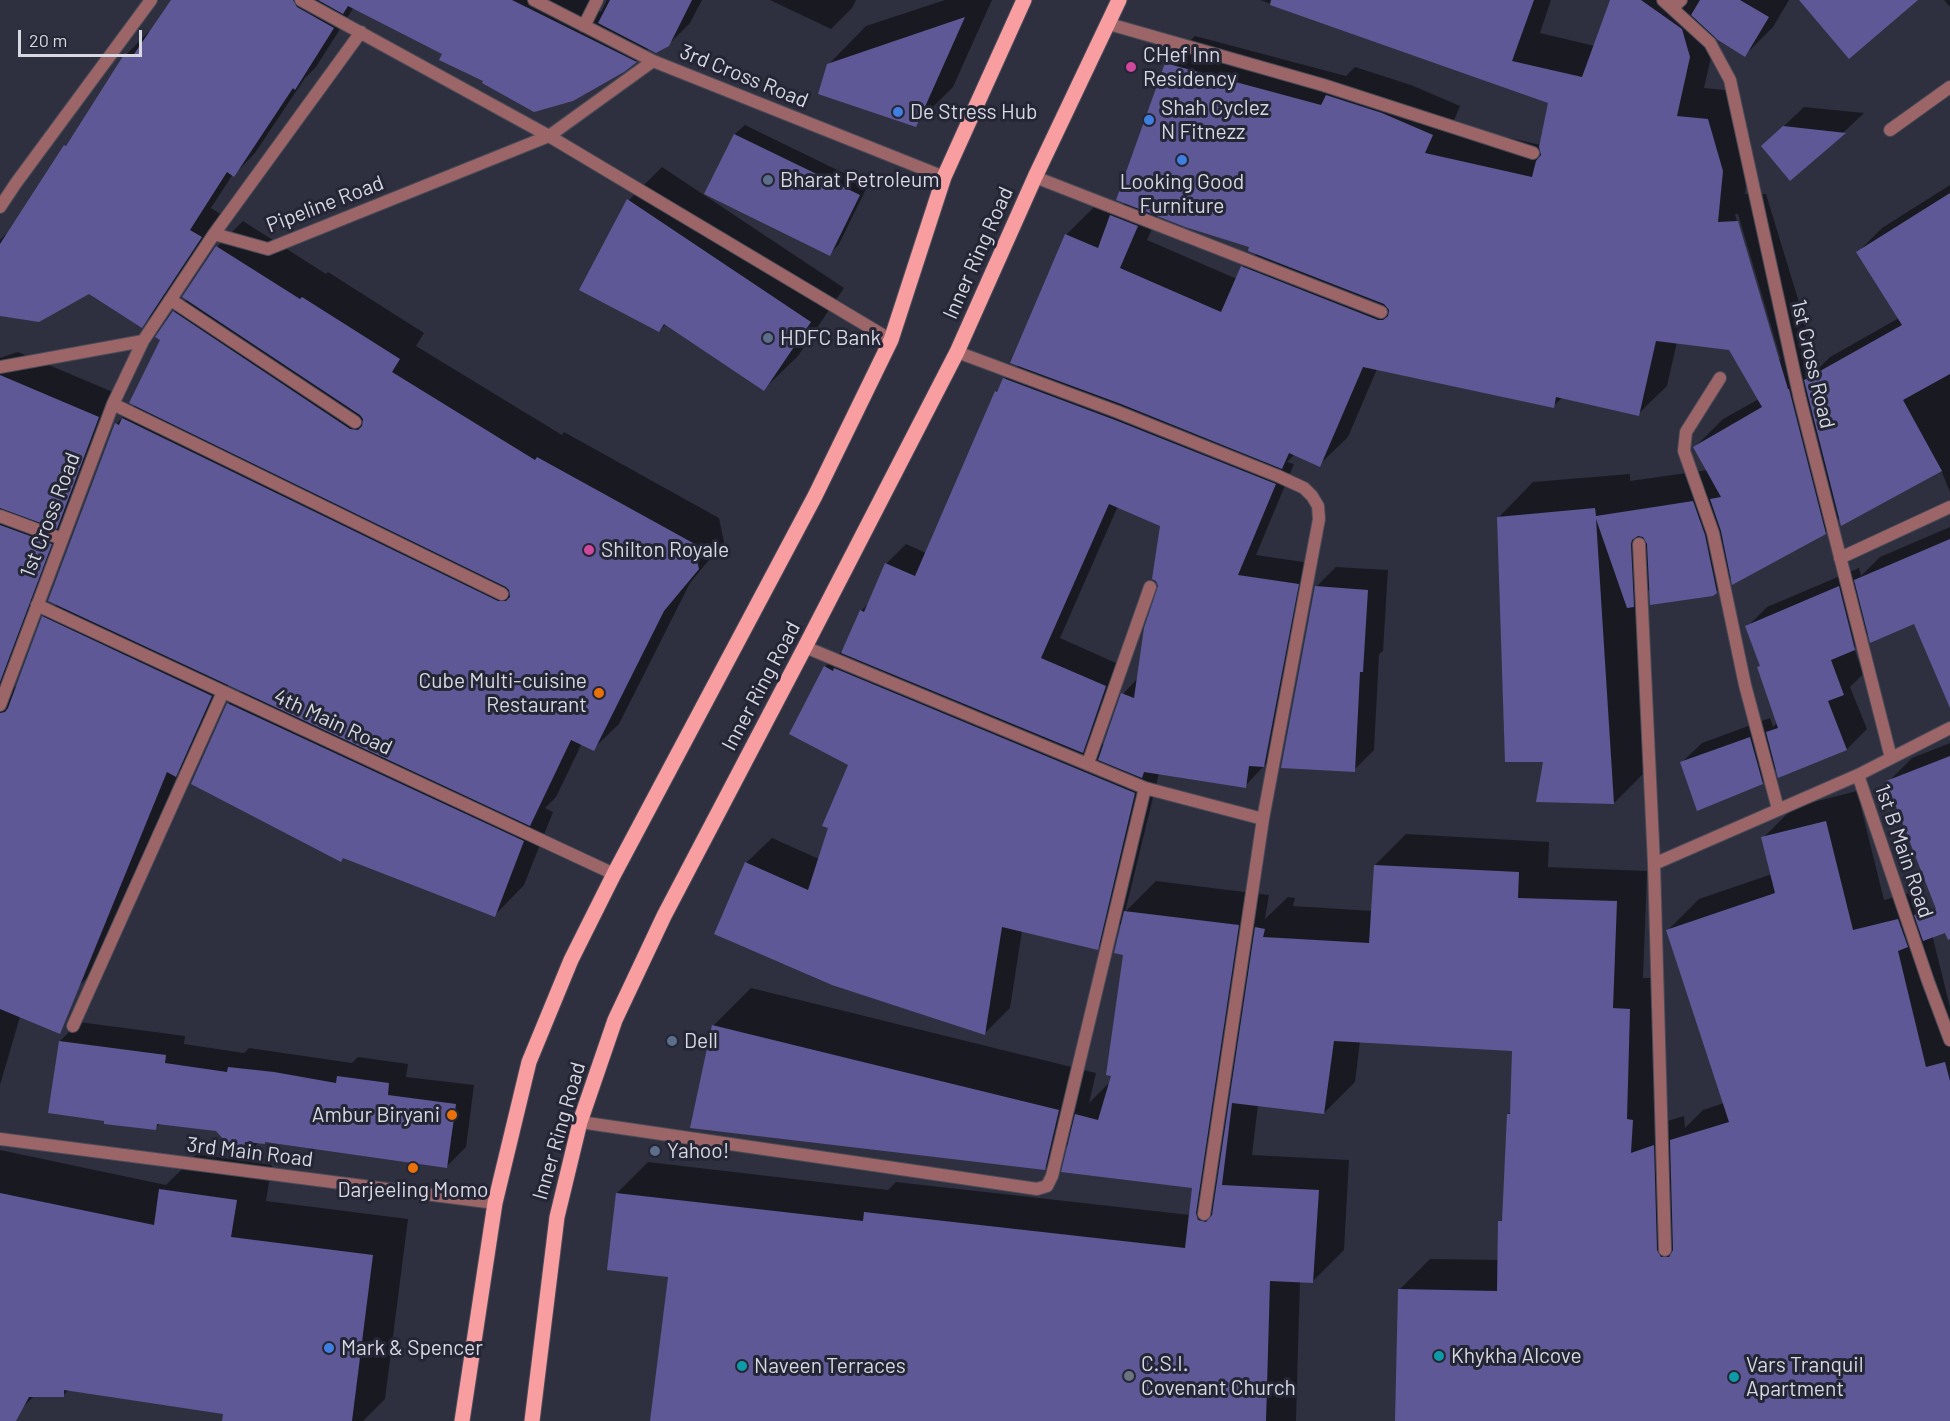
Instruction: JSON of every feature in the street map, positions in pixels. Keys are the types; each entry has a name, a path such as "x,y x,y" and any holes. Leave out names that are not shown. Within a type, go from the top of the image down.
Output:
{"main road":[{"name":"Inner Ring Road","path":"532,1421 557,1218 580,1122 615,1020 664,916 957,352 1035,177 1119,0"},
{"name":"Inner Ring Road","path":"462,1421 495,1203 529,1062 571,960 614,874 815,496 891,340 944,177 1020,1"}],"street":[{"path":"0,207 151,0"},
{"path":"301,0 549,136 891,340"},
{"name":"3rd Cross Road","path":"534,0 653,61 944,177"},
{"path":"584,26 597,0"},
{"name":"1st Cross Road","path":"1672,3 1710,44 1730,80 1800,399 1891,758"},
{"path":"1108,24 1323,85 1533,153"},
{"path":"0,367 143,341 214,234 362,32"},
{"name":"Pipeline Road","path":"214,234 268,249 549,136 653,61"},
{"path":"1890,130 1950,87"},
{"path":"1035,177 1381,312"},
{"path":"171,300 355,422"},
{"name":"1st Cross Road","path":"0,705 112,404 143,341"},
{"path":"957,352 1118,412 1278,476 1304,488 1318,506 1319,519 1263,819 1204,1214"},
{"path":"1720,378 1686,432 1684,451 1713,533 1745,686 1778,809"},
{"path":"112,404 501,594"},
{"path":"1840,558 1950,507"},
{"path":"0,516 62,539"},
{"path":"1639,544 1654,864 1665,1250"},
{"path":"1088,763 1150,587"},
{"name":"4th Main Road","path":"37,605 614,874"},
{"path":"805,647 1145,788 1263,819"},
{"path":"73,1026 223,692"},
{"path":"1654,864 1858,775 1950,728"},
{"name":"1st B Main Road","path":"1858,775 1950,1040"},
{"path":"580,1122 1037,1189 1047,1186 1052,1176 1145,788"},
{"name":"3rd Main Road","path":"0,1139 495,1203"}],"building":[{"path":"171,0 293,0 297,7 334,28 295,90 293,88 234,177 227,172 190,230 202,237 142,328 89,294 39,322 0,316 0,244 125,53 132,57"},
{"path":"318,0 512,0 637,62 573,101 534,112 482,83 483,81 439,60 442,54 348,6 343,14"},
{"path":"610,0 692,0 669,46 656,53 598,23"},
{"path":"1271,0 1534,0 1512,61 1582,77 1610,0 1641,0 1682,29 1690,57 1677,116 1708,119 1723,171 1718,222 1738,221 1789,389 1826,534 1732,585 1721,531 1710,499 1721,497 1693,447 1762,407 1729,350 1656,341 1639,416 1556,397 1554,408 1363,367 1320,467 1289,453 1282,469 1121,404 1010,363 1065,234 1098,248 1110,215 1138,226 1120,268 1221,312 1241,266 1378,320 1383,320 1388,316 1389,310 1384,304 1248,251 1249,247 1185,227 1116,200 1165,63 1321,105 1326,95 1382,113 1433,135 1425,153 1532,177 1536,161 1541,155 1539,147 1548,103 1270,5"},
{"path":"1700,0 1740,0 1769,17 1745,57 1718,40 1691,15"},
{"path":"1799,0 1918,0 1849,59"},
{"path":"965,17 916,127 818,94 827,64"},
{"path":"1783,126 1846,133 1790,181 1761,146"},
{"path":"734,134 860,195 830,256 704,194"},
{"path":"1950,193 1950,374 1903,400 1942,471 1841,526 1804,380 1902,325 1856,252"},
{"path":"627,199 811,322 764,391 664,324 659,332 579,290"},
{"path":"216,246 400,359 392,372 535,460 537,457 693,543 699,569 664,611 594,751 571,740 530,826 48,601 115,423 119,425 122,418 498,601 506,601 510,597 506,587 129,403 160,340 155,337 173,311 350,429 358,430 362,426 363,419 360,415 182,297"},
{"path":"0,375 99,417 57,529 0,508"},
{"path":"1003,378 1276,484 1238,575 1299,584 1264,767 1249,766 1246,788 1144,772 1142,778 1098,760 1121,693 1134,698 1144,628 1158,586 1152,579 1160,526 1109,504 1041,658 1106,686 1083,753 841,653 860,610 864,612 885,563 915,576 995,391 997,392"},
{"path":"1693,501 1705,535 1717,593 1713,596 1650,605 1647,544 1643,537 1638,536 1632,540 1631,544 1634,607 1627,608 1596,519 1614,804 1536,802 1543,762 1505,762 1497,517 1595,508 1596,516"},
{"path":"0,525 52,544 0,682"},
{"path":"1950,539 1950,708 1914,624 1870,643 1854,580"},
{"path":"1315,586 1368,590 1363,672 1360,672 1355,772 1281,768"},
{"path":"1839,586 1855,650 1831,660 1844,695 1828,701 1847,750 1778,778 1766,732 1778,728 1757,667 1760,666 1745,626"},
{"path":"42,616 212,696 176,777 167,772 60,1034 0,1009 0,713 5,712 8,708"},
{"path":"824,666 833,671 834,668 1135,793 1098,950 1002,927 985,1035 832,985 714,934 745,862 808,890 828,828 822,826 848,765 789,734"},
{"path":"227,703 524,841 495,917 343,858 341,862 191,784"},
{"path":"1750,737 1763,784 1697,811 1680,762"},
{"path":"1950,756 1950,939 1948,940 1945,933 1923,941 1914,915 1936,909 1886,781"},
{"path":"1826,821 1853,930 1898,919 1908,947 1898,951 1926,1067 1945,1062 1950,1081 1950,1421 1395,1421 1398,1289 1497,1291 1498,1221 1502,1221 1512,1051 1334,1041 1324,1114 1232,1103 1222,1185 1319,1190 1313,1283 1270,1281 1266,1421 650,1421 668,1277 607,1270 616,1193 863,1221 864,1212 1185,1248 1192,1188 1061,1172 1075,1114 1098,1120 1111,1076 1106,1075 1123,955 1114,953 1124,911 1239,925 1196,1213 1198,1220 1206,1222 1212,1215 1255,927 1265,929 1263,937 1369,943 1374,865 1519,872 1518,898 1617,901 1613,1008 1630,1009 1627,1119 1633,1120 1631,1153 1654,1145 1657,1250 1661,1257 1669,1257 1673,1250 1670,1140 1729,1122 1666,930 1775,893 1761,837"},
{"path":"712,1025 1059,1110 1045,1170 690,1128"},
{"path":"59,1041 166,1055 165,1063 227,1072 228,1067 336,1083 337,1076 389,1083 388,1095 456,1104 447,1168 265,1142 265,1144 245,1142 243,1161 216,1131 157,1124 156,1130 104,1124 104,1121 48,1113"},
{"path":"159,1189 237,1200 231,1237 373,1255 352,1421 222,1421 223,1414 64,1390 64,1397 29,1397 16,1421 0,1421 0,1193 154,1225"}],"place":[{"name":"CHef Inn Residency","path":"1131,67"},
{"name":"De Stress Hub","path":"898,112"},
{"name":"Shah Cyclez N Fitnezz","path":"1149,120"},
{"name":"Looking Good Furniture","path":"1182,160"},
{"name":"Bharat Petroleum","path":"768,180"},
{"name":"HDFC Bank","path":"768,338"},
{"name":"Shilton Royale","path":"589,550"},
{"name":"Cube Multi-cuisine Restaurant","path":"599,693"},
{"name":"Dell","path":"672,1041"},
{"name":"Ambur Biryani","path":"452,1115"},
{"name":"Yahoo!","path":"655,1151"},
{"name":"Darjeeling Momo","path":"413,1168"},
{"name":"Mark & Spencer","path":"329,1348"},
{"name":"Khykha Alcove","path":"1439,1356"},
{"name":"Naveen Terraces","path":"742,1366"},
{"name":"C.S.I. Covenant Church","path":"1129,1376"},
{"name":"Vars Tranquil Apartment","path":"1734,1377"}]}
